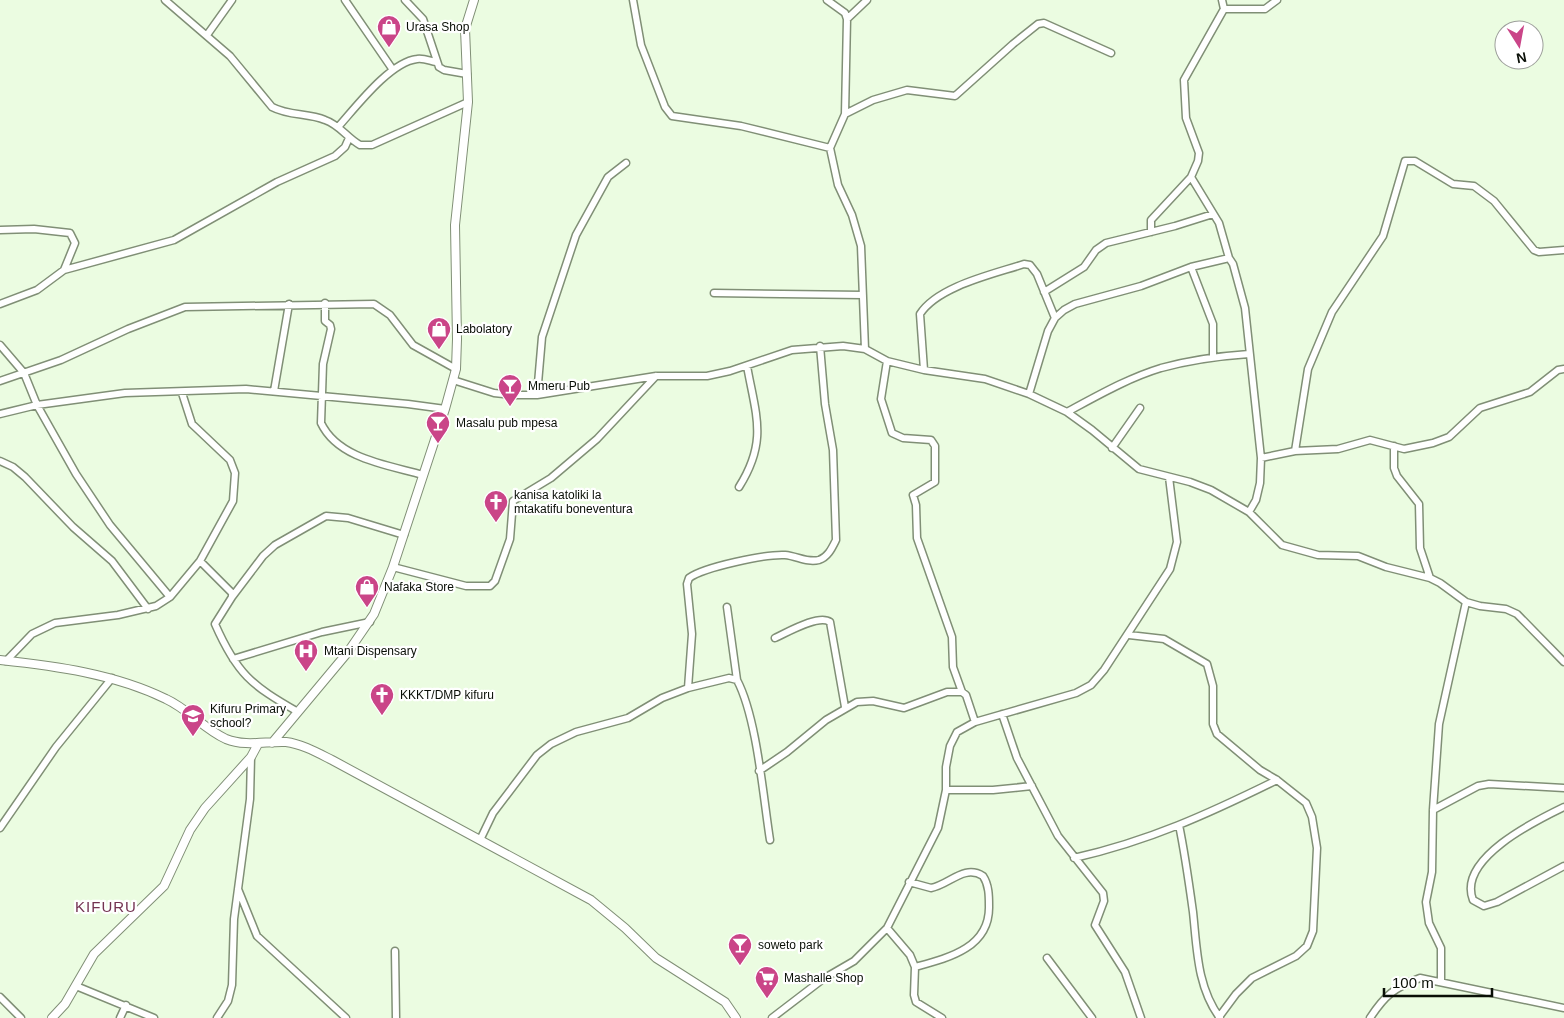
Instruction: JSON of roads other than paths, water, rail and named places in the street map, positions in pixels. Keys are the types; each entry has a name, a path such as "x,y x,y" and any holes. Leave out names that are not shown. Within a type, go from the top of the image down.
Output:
{"street":[{"path":"166,0 230,56 272,107 281,112 311,116 338,126 349,138 360,145 372,145 468,102"},
{"path":"207,35 232,0"},
{"path":"345,0 393,70"},
{"path":"405,0 423,19 436,62 444,70 467,74"},
{"path":"272,742 348,652 370,622 404,535 456,369 455,225 468,102 465,29 474,0"},
{"path":"633,0 641,45 665,107 672,116 741,126 830,148"},
{"path":"827,0 844,13 847,19 846,114 830,148 838,184 852,215 861,246 865,349"},
{"path":"847,19 866,0"},
{"path":"1151,232 1151,220 1191,177 1199,154 1187,126 1184,80 1224,9 1222,0"},
{"path":"1224,9 1265,9 1278,0"},
{"path":"846,114 873,100 907,90 956,96 1038,24 1044,23 1111,53"},
{"path":"338,126 393,70 407,62 418,59 436,62"},
{"path":"0,304 37,290 64,270 174,240 277,182 335,156 345,147 349,138"},
{"path":"1296,450 1308,369 1332,312 1383,236 1405,161 1415,161 1453,184 1474,186 1494,202 1534,250 1539,252 1564,250"},
{"path":"537,395 542,338 576,235 608,177 626,162"},
{"path":"1191,177 1219,223 1229,258 1234,264 1245,308 1261,458 1260,483 1256,500 1249,512"},
{"path":"1044,292 1084,268 1096,250 1106,242 1151,232 1213,214"},
{"path":"0,230 34,229 70,233 75,243 64,270"},
{"path":"1029,394 1048,331 1055,318 1064,310 1075,304 1141,286 1191,267 1229,258"},
{"path":"924,370 920,314 935,300 951,290 1024,264 1033,267 1055,318"},
{"path":"1191,267 1213,324 1213,357"},
{"path":"714,292 862,295"},
{"path":"0,381 61,360 128,329 185,307 325,303 374,304 384,309 413,345 456,369"},
{"path":"325,303 323,316 331,329 324,364 321,423 330,438 347,451 423,475"},
{"path":"274,391 289,304"},
{"path":"0,345 24,373 37,405 76,474 110,525 170,598"},
{"path":"453,380 494,393 512,396 537,395 656,376 706,376 747,366 792,350 820,346 865,349 887,361 924,370 985,379 1029,394 1067,412 1139,469 1211,490 1249,512 1282,545 1318,556 1358,556 1386,567 1440,582 1466,602 1480,606 1506,609 1517,614 1564,662"},
{"path":"688,688 692,634 687,584 689,578 695,573 778,555 809,561 821,560 830,551 836,540 833,450 825,404 820,346"},
{"path":"1067,412 1125,382 1160,369 1213,357 1249,354"},
{"path":"887,361 881,399 892,433 896,437 931,440 935,446 935,482 913,495 916,505 917,538 952,637 953,668 962,692 966,695 975,722"},
{"path":"739,487 749,472 758,443 747,366"},
{"path":"1261,458 1296,450 1338,449 1370,440 1404,449 1420,447 1448,436 1480,408 1530,392 1558,370 1564,369"},
{"path":"393,567 466,586 490,586 495,581 510,539 513,501 551,478 597,439 656,376"},
{"path":"0,414 37,405 142,391 182,393 246,389 445,409"},
{"path":"3,660 32,634 55,623 148,609 170,598 200,561 233,501 236,473 230,460 192,424 182,393"},
{"path":"1112,448 1140,408"},
{"path":"1394,446 1394,468 1397,476 1419,504 1420,548 1430,578"},
{"path":"0,461 14,467 73,527 112,561 148,609"},
{"path":"772,1018 823,979 854,960 887,928 938,828 946,790 946,767 950,746 957,732 975,722 1076,693 1091,685 1129,636 1170,569 1175,554 1176,542 1169,477"},
{"path":"298,712 257,688 247,679 233,659 215,624 232,597 263,556 275,545 326,516 348,518 404,535"},
{"path":"200,561 230,589 232,597"},
{"path":"1441,982 1441,948 1429,923 1426,902 1432,872 1433,810 1439,724 1466,602"},
{"path":"727,607 737,680 750,723 770,840"},
{"path":"775,638 813,622 828,620 830,622 845,707"},
{"path":"233,659 322,632 370,622"},
{"path":"1129,636 1164,638 1207,664 1213,686 1213,724 1216,734 1260,770 1277,780 1306,803 1312,817 1316,848 1314,931 1307,946 1296,956 1252,978 1236,994 1220,1018"},
{"path":"3,660 112,678 143,688 169,700 226,739 239,743 258,744 272,742 300,745 332,760 591,900 656,958 725,1002 736,1018"},
{"path":"0,828 56,747 112,678"},
{"path":"480,840 493,813 542,750 576,732 628,718 662,698 688,688 729,678 737,680"},
{"path":"759,771 845,707 866,700 904,708 947,692 962,692"},
{"path":"1002,714 1017,758 1058,836 1103,893 1104,901 1095,925 1125,972 1141,1018"},
{"path":"52,1018 65,1004 94,954 164,886 190,830 204,808 251,757 258,744"},
{"path":"217,1018 228,1001 232,985 234,919 250,799 251,757"},
{"path":"1074,858 1138,842 1219,809 1277,780"},
{"path":"1433,810 1478,786 1488,784 1564,788"},
{"path":"946,790 993,790 1032,786"},
{"path":"1564,807 1497,846 1476,871 1470,893 1473,900 1484,906 1497,902 1564,866"},
{"path":"1179,825 1193,913 1197,966 1220,1018"},
{"path":"909,882 931,888 963,873 972,872 983,876 989,894 988,922 975,942 947,959 915,966"},
{"path":"238,888 257,936 346,1018"},
{"path":"887,928 910,955 915,966 914,995 916,1002 942,1018"},
{"path":"395,951 396,1018"},
{"path":"1047,958 1092,1018"},
{"path":"1370,1018 1384,997 1400,986 1420,978 1563,1007"},
{"path":"76,986 154,1018"},
{"path":"0,997 21,1018"},
{"path":"120,1018 126,1005"}],"place":[{"name":"Urasa Shop","path":"389,48"},
{"name":"Labolatory","path":"439,350"},
{"name":"Mmeru Pub","path":"510,407"},
{"name":"Masalu pub mpesa","path":"438,444"},
{"name":"kanisa katoliki la mtakatifu boneventura","path":"496,523"},
{"name":"Nafaka Store","path":"367,608"},
{"name":"Mtani Dispensary","path":"306,672"},
{"name":"KKKT/DMP kifuru","path":"382,716"},
{"name":"Kifuru Primary school?","path":"193,737"},
{"name":"soweto park","path":"740,966"},
{"name":"Mashalle Shop","path":"767,999"}],"district":[{"name":"KIFURU","path":"106,906"}]}
